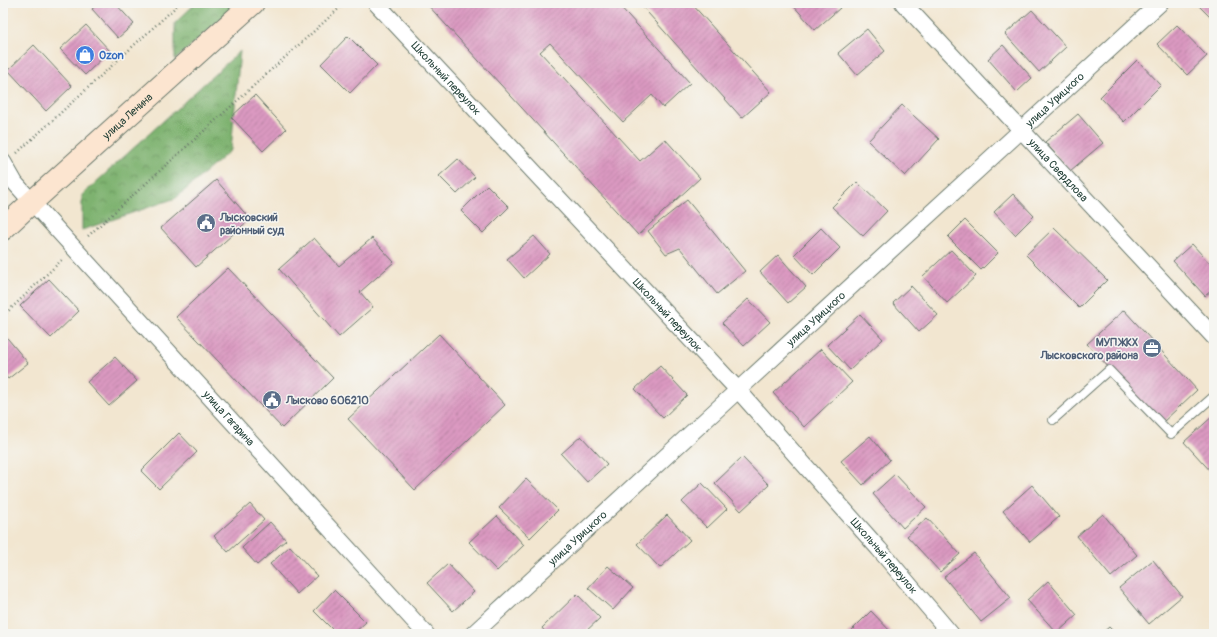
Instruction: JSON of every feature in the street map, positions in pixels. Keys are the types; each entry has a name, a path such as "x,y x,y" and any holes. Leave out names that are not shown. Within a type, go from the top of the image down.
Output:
{"main road":[{"name":"улица Ленина","path":"3,229 253,3"}],"street":[{"name":"Школьный переулок","path":"376,3 738,390 880,549 951,634"},
{"name":"улица Свердлова","path":"903,3 1214,337"},
{"name":"улица Урицкого","path":"473,634 1160,3"},
{"name":"улица Гагарина","path":"4,163 15,183 32,202 426,634"}],"lane":[{"path":"1053,420 1109,370 1171,434 1214,396"}],"path":[{"path":"4,163 180,3"},
{"path":"3,316 74,248 345,3"}],"green space":[{"path":"196,3 239,3 175,60 175,23"},
{"path":"240,51 231,150 176,198 82,230 82,195"}],"building":[{"path":"99,3 115,3 134,24 118,38 92,9"},
{"path":"426,3 617,3 690,83 663,108 652,95 623,122 550,43 540,52 640,161 665,139 700,178 638,235"},
{"path":"639,3 691,3 771,92 742,118"},
{"path":"791,3 836,3 840,8 815,30"},
{"path":"1214,3 1214,21 1197,4"},
{"path":"1032,10 1066,47 1039,72 1005,34"},
{"path":"86,25 110,51 85,75 60,49"},
{"path":"1177,25 1207,56 1187,75 1157,44"},
{"path":"867,29 885,51 857,75 838,53"},
{"path":"348,36 377,65 350,93 321,64"},
{"path":"34,45 72,86 46,111 8,70"},
{"path":"1003,45 1032,78 1017,92 988,59"},
{"path":"1137,60 1161,85 1124,122 1100,97"},
{"path":"255,95 286,129 263,151 231,117"},
{"path":"902,105 939,139 905,176 868,141"},
{"path":"1078,114 1103,143 1070,171 1045,142"},
{"path":"458,159 475,177 457,194 439,176"},
{"name":"Лысковский районный суд","path":"216,180 250,219 196,267 161,228"},
{"path":"857,182 887,211 863,236 832,207"},
{"path":"487,185 509,207 483,233 461,211"},
{"path":"1013,194 1034,216 1015,235 994,212"},
{"path":"687,200 745,271 717,294 680,248 666,254 648,231"},
{"path":"965,220 998,253 981,270 948,237"},
{"path":"821,228 840,248 813,275 794,255"},
{"path":"1054,228 1107,280 1079,308 1026,255"},
{"path":"534,236 550,254 524,278 507,259"},
{"path":"314,238 339,266 372,238 394,262 360,292 373,307 339,337 279,269"},
{"path":"1192,244 1214,268 1214,288 1205,296 1173,261"},
{"path":"951,250 976,276 947,303 923,276"},
{"path":"778,255 806,287 788,303 760,272"},
{"path":"228,268 333,378 282,428 176,317"},
{"path":"49,279 79,311 51,338 20,306"},
{"path":"911,286 938,315 919,332 893,303"},
{"path":"748,299 770,322 744,346 722,323"},
{"path":"1124,310 1197,390 1161,424 1087,344"},
{"path":"860,314 883,339 850,370 827,345"},
{"path":"3,333 28,363 8,379 3,373"},
{"path":"439,334 505,405 415,490 348,419"},
{"path":"821,349 852,382 804,427 773,393"},
{"path":"115,357 137,381 109,406 87,382"},
{"path":"660,366 687,395 663,418 635,389"},
{"path":"1214,415 1214,475 1184,442"},
{"path":"179,433 197,452 159,489 141,471"},
{"path":"581,436 607,464 587,482 561,454"},
{"path":"870,436 890,460 863,485 841,461"},
{"path":"742,457 769,485 741,511 715,483"},
{"path":"895,474 926,507 903,528 873,494"},
{"path":"526,479 558,510 530,538 499,508"},
{"path":"702,483 727,509 707,528 682,502"},
{"path":"1032,485 1059,517 1030,542 1003,511"},
{"path":"250,504 264,520 228,552 214,536"},
{"path":"1103,514 1137,555 1111,577 1077,536"},
{"path":"667,515 690,540 660,568 637,544"},
{"path":"497,516 524,545 497,571 469,542"},
{"path":"927,518 960,554 940,572 907,536"},
{"path":"270,522 286,540 257,565 242,548"},
{"path":"290,546 317,576 297,594 270,564"},
{"path":"974,553 1011,598 981,622 944,577"},
{"path":"1153,560 1182,596 1149,624 1119,588"},
{"path":"448,564 474,592 453,611 427,583"},
{"path":"608,566 633,588 613,610 588,588"},
{"path":"1048,581 1077,615 1057,633 1027,600"},
{"path":"334,590 366,622 353,634 337,634 314,611"},
{"path":"577,594 600,618 583,634 547,634 542,628"},
{"path":"871,611 893,634 848,634"},
{"path":"1109,627 1116,634 1101,634"}],"place":[{"name":"Ozon","path":"85,55"},
{"name":"Лысковский районный суд","path":"206,223"},
{"name":"МУП ЖКХ Лысковского района","path":"1152,348"},
{"name":"Лысково 606210","path":"272,400"}]}
